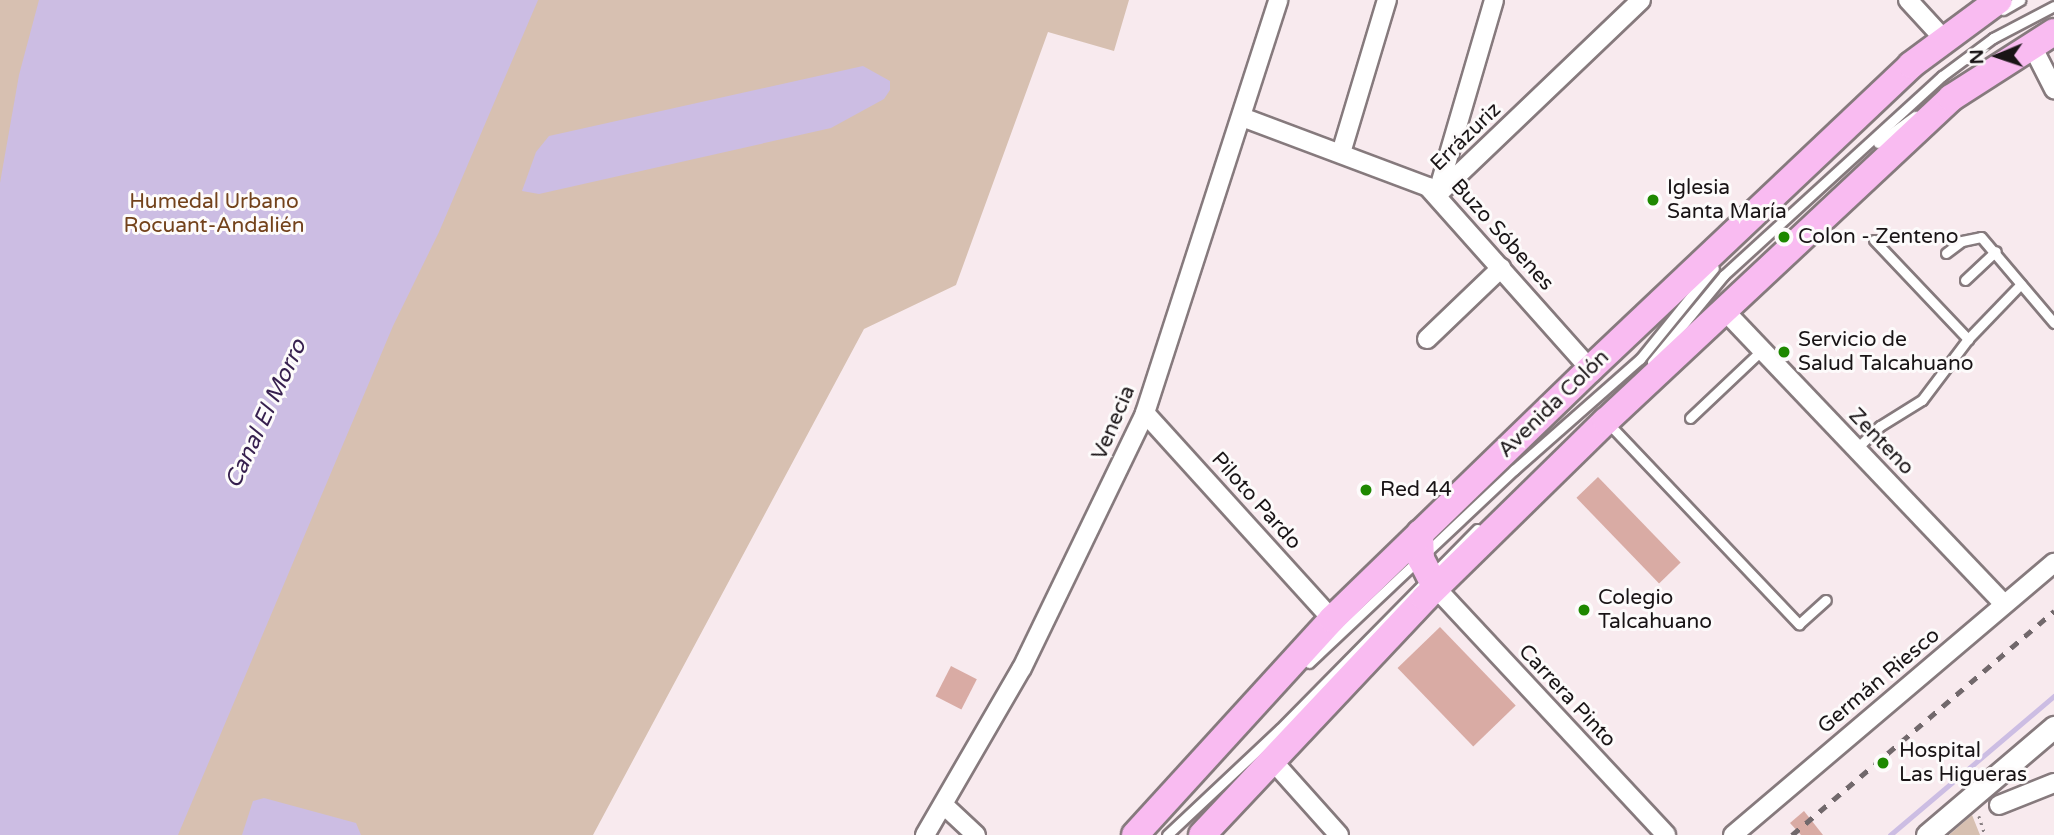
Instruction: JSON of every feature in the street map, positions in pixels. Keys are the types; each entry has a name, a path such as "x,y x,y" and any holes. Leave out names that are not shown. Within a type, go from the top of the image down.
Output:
{"main road":[{"name":"Avenida Colón","path":"1202,835 1271,759 1426,564 1590,369 1943,38 2000,0"},
{"name":"Avenida Colón","path":"1135,835 1332,619 1426,564 1606,421 1924,122 1980,77 2043,38"}],"street":[{"name":"Venecia","path":"925,835 946,807 1057,600 1145,413 1278,0"},
{"path":"1341,153 1387,0"},
{"name":"Errázuriz","path":"1437,195 1494,0"},
{"name":"Errázuriz","path":"1437,195 1641,0"},
{"path":"1908,0 1943,38"},
{"path":"2043,38 2054,89"},
{"name":"Buzo Sóbenes","path":"1242,117 1421,183 1437,195 1590,369"},
{"path":"1427,339 1501,268"},
{"name":"Zenteno","path":"1724,310 2004,604"},
{"name":"Piloto Pardo","path":"1145,413 1332,619"},
{"name":"Germán Riesco","path":"1733,835 2054,563"},
{"name":"Carrera Pinto","path":"1426,564 1666,835"},
{"path":"1927,835 2054,727"},
{"path":"1271,759 1339,835"},
{"path":"1999,805 2054,783"},
{"path":"946,807 976,835"}],"lane":[{"path":"1943,38 2020,0"},
{"path":"1526,482 1644,369 1724,275 1958,62 1993,38 2054,6"},
{"path":"1846,166 1923,110 1980,77"},
{"path":"1150,835 1295,677 1426,564 1640,359 1707,276 1770,209 1792,177"},
{"path":"1946,253 1973,236 1982,236 2054,323"},
{"path":"1874,240 1968,339"},
{"path":"1965,280 1996,251"},
{"path":"1856,449 1880,426 1922,400 1968,339 2021,284"},
{"path":"1690,418 1762,350"},
{"path":"1606,421 1799,624 1826,600"},
{"path":"1167,835 1280,729 1426,564 1487,520"}],"green space":[{"path":"0,0 1129,0 1114,51 1048,32 956,285 864,329 593,835 0,835"},
{"path":"1972,815 1980,835 1949,835"}],"water":[{"name":"Humedal Urbano Rocuant-Andalién","path":"39,0 538,0 439,232 393,326 178,835 0,835 0,183 19,75"},
{"path":"863,66 890,81 890,90 884,99 831,128 539,194 522,191 536,152 549,136"},
{"path":"264,798 356,823 361,835 242,835 253,801"}],"building":[{"path":"1598,477 1681,563 1659,583 1576,498"},
{"path":"1440,627 1516,705 1473,746 1398,668"},
{"path":"951,666 977,679 961,709 936,696"},
{"path":"1804,811 1823,835 1801,835 1790,823"}],"waterway":[{"path":"1890,835 2054,696"}],"railway":[{"path":"1792,835 2054,611"}],"place":[{"name":"Iglesia Santa María","path":"1653,200"},
{"name":"Colon - Zenteno","path":"1784,237"},
{"name":"Servicio de Salud Talcahuano","path":"1784,352"},
{"name":"Red 44","path":"1366,490"},
{"name":"Colegio Talcahuano","path":"1584,610"},
{"name":"Hospital Las Higueras","path":"1883,763"}],"water label":[{"name":"Canal El Morro","path":"266,414"}]}
